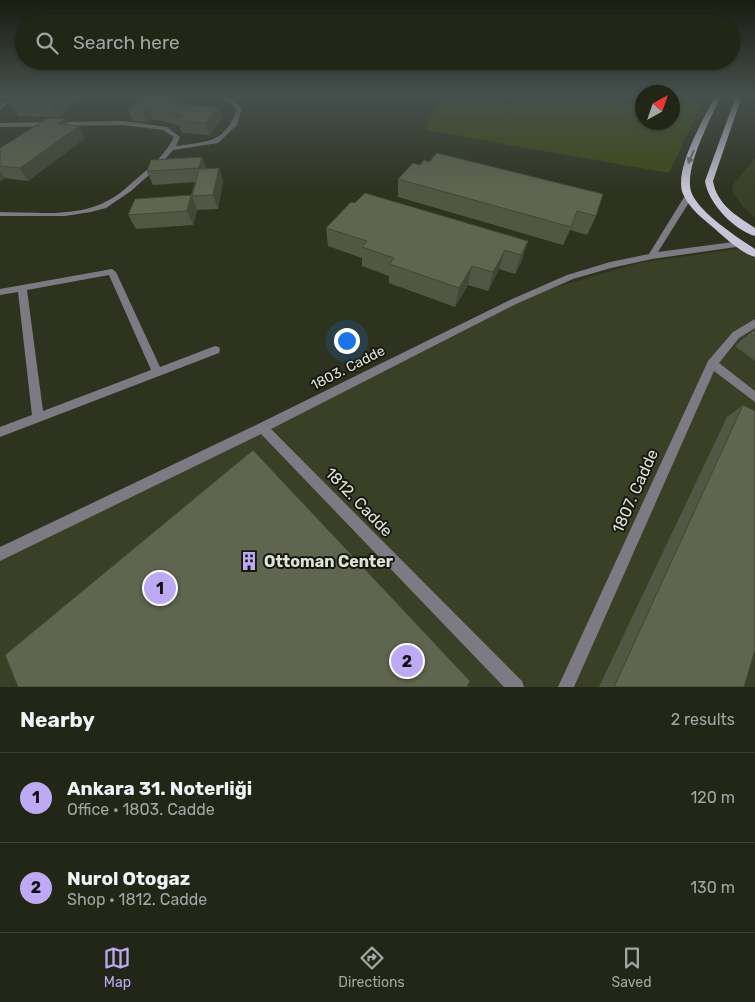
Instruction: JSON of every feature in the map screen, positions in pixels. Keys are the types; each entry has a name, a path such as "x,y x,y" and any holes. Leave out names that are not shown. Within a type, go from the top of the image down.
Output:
{"main road":[{"path":"704,128 686,169 685,181 689,196 740,244 755,254"},
{"path":"728,128 709,180 709,188 726,212 755,233"}],"street":[{"path":"0,214 79,212 103,206 126,192 160,163 173,148 177,137 165,128"},
{"path":"173,148 216,142 231,128"},
{"path":"652,256 689,196"},
{"name":"1803. Cadde","path":"0,554 262,428 513,302 570,278 610,265 652,256 740,244"},
{"path":"0,292 112,272 157,372"},
{"path":"22,288 38,417"},
{"name":"1807. Cadde","path":"566,687 712,364 736,335 755,323"},
{"path":"0,432 215,350"},
{"path":"712,364 755,397"},
{"name":"1812. Cadde","path":"262,428 516,687"}],"shaded area":[{"path":"754,159 755,217 744,208 732,191 733,185"},
{"path":"739,249 755,259 755,687 0,687 0,555 511,300 643,262"}],"green space":[{"path":"426,128 635,128 635,130 680,130 680,128 690,128 669,173 425,130"}],"building":[{"path":"32,128 76,128 20,168 0,166 0,148"},
{"path":"437,153 603,194 596,216 577,211 571,227 398,179 413,163 420,165 424,160 429,162"},
{"path":"202,157 199,168 147,171 151,160"},
{"path":"219,168 213,195 192,196 199,169"},
{"path":"365,193 528,241 521,255 505,250 493,272 472,266 459,288 390,264 394,258 362,247 367,241 326,228 351,202 355,203"},
{"path":"191,195 187,211 128,215 135,199"},
{"path":"743,405 755,411 755,650 744,687 614,687"},
{"name":"Ottoman Center","path":"253,450 470,681 467,687 18,687 5,655"}],"place":[{"name":"Ottoman Center","path":"249,561"},
{"name":"Ankara 31. Noterliği","path":"160,588"},
{"name":"Nurol Otogaz","path":"407,661"}]}
